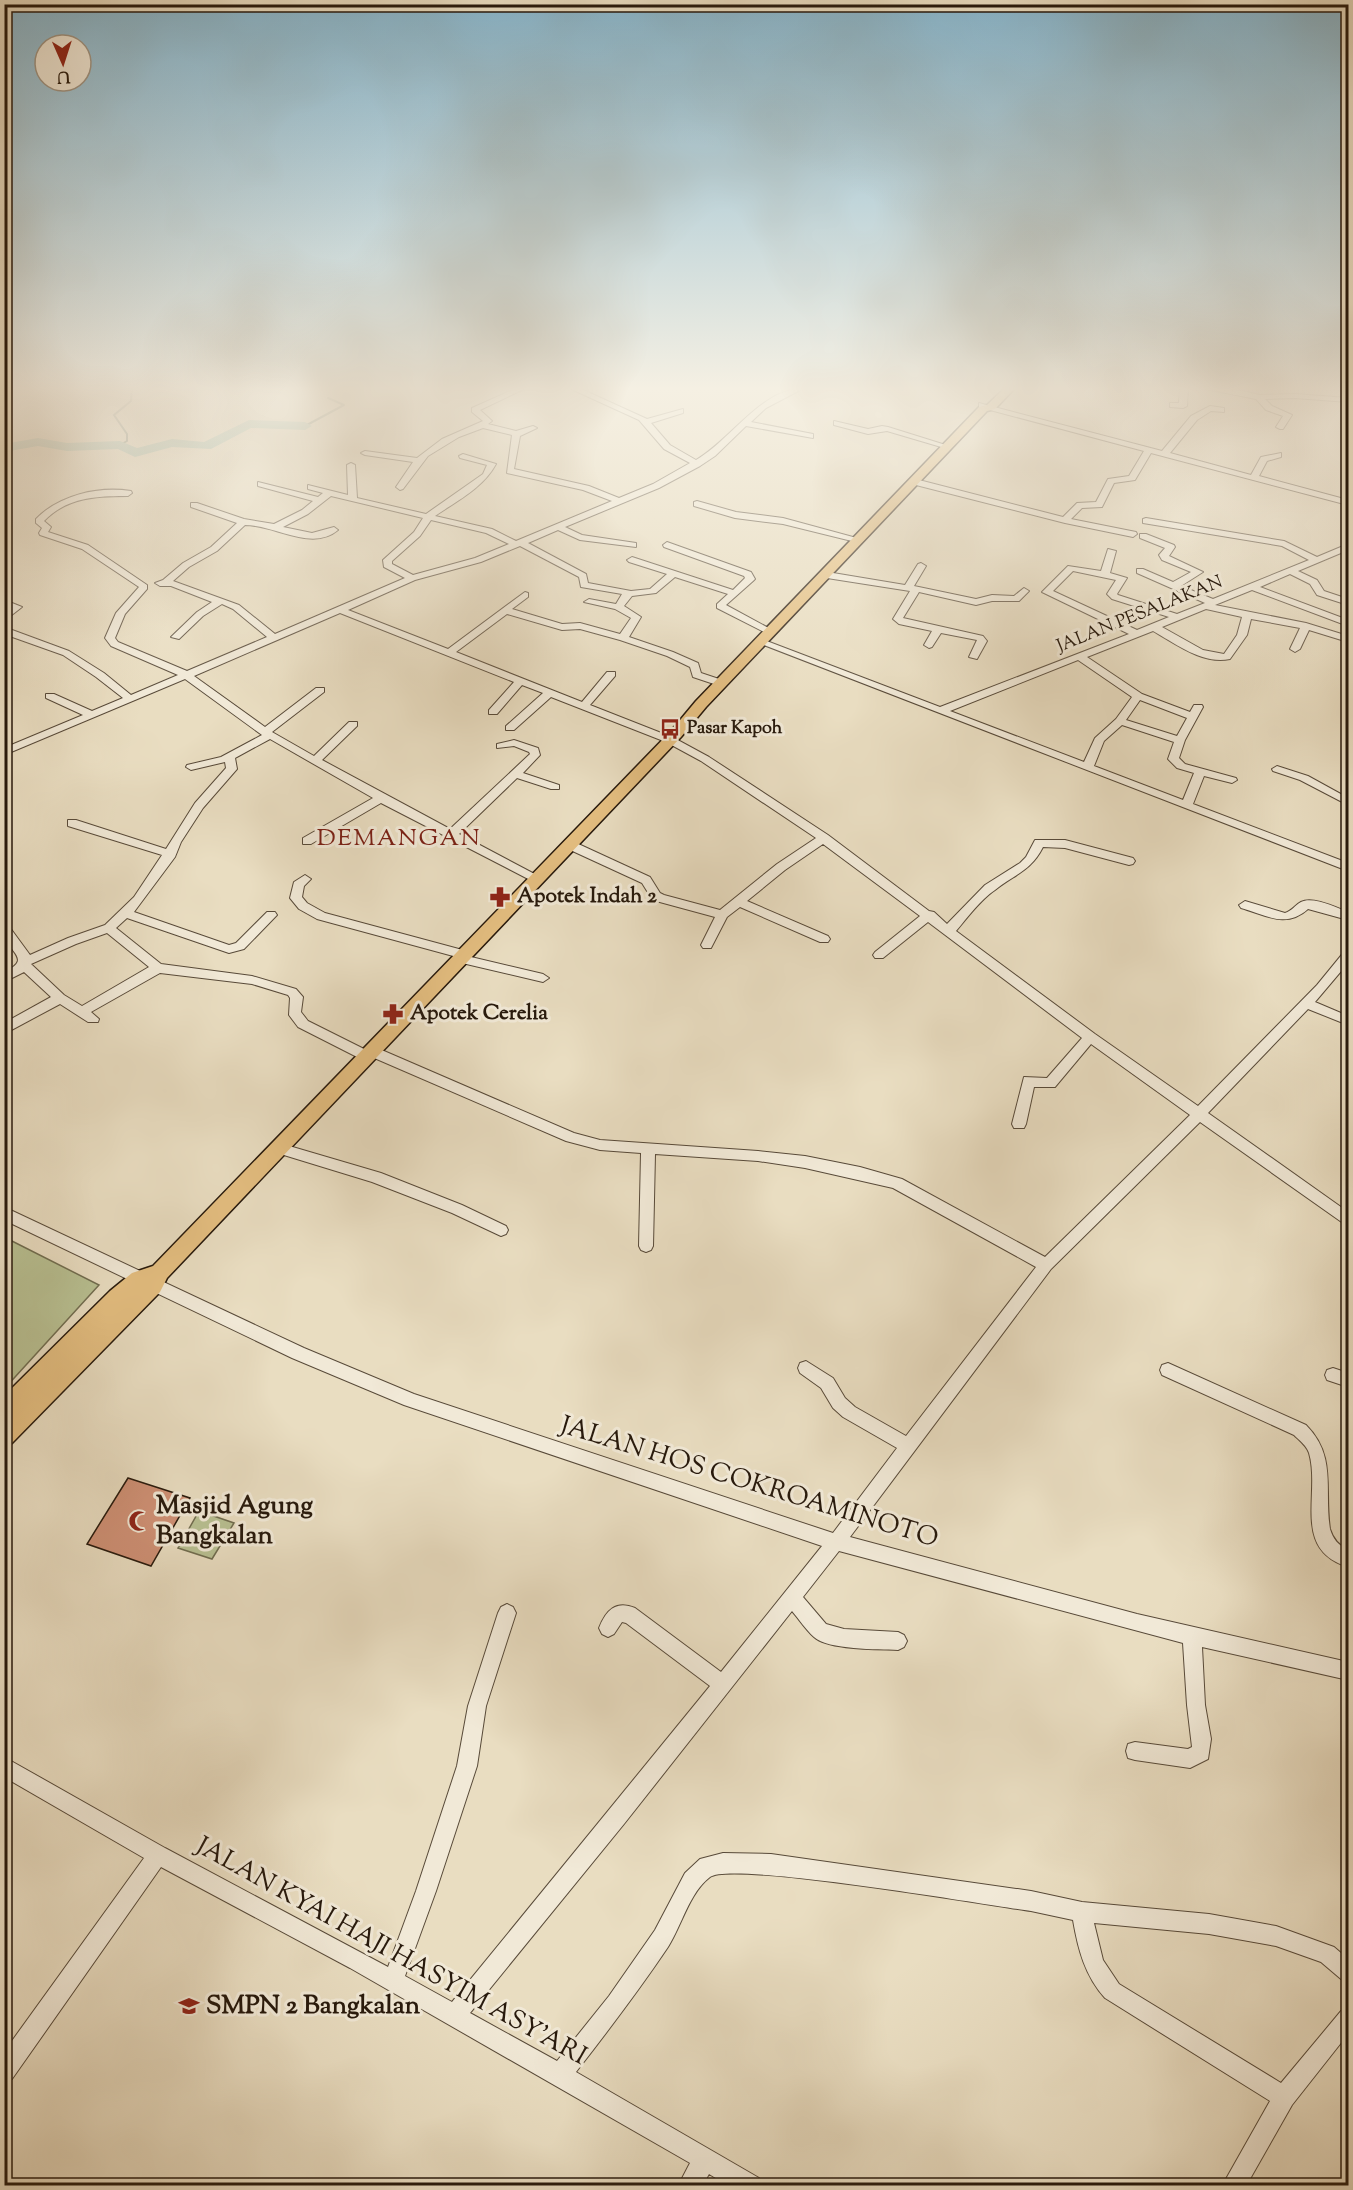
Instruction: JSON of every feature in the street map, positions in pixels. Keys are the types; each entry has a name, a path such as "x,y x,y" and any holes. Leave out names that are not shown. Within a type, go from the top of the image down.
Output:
{"main road":[{"path":"4,1436 150,1279 464,957 721,683 907,490"},
{"path":"4,1411 117,1297 150,1279"}],"street":[{"path":"283,490 321,501"},
{"path":"323,490 352,500 489,531 583,576 584,585 628,594 653,591 674,573"},
{"path":"351,490 352,500"},
{"path":"412,578 387,565 388,560 417,534 429,516 467,490"},
{"path":"592,490 619,501"},
{"path":"4,752 412,578 469,564 646,490"},
{"path":"947,490 1065,520 1138,535 1171,547 1164,555 1165,558 1198,572 1174,585"},
{"path":"1065,520 1080,505 1099,505 1106,490"},
{"path":"1302,490 1348,503"},
{"path":"276,527 321,501 330,492"},
{"path":"128,493 88,495 63,500 39,520 47,527 43,533 85,547 144,587"},
{"path":"698,504 735,515 783,521 860,540"},
{"path":"194,505 243,522 313,535 323,535 333,530"},
{"path":"1146,521 1284,543 1316,560"},
{"path":"165,583 186,565 214,549 243,522"},
{"path":"558,527 580,537 633,545"},
{"path":"667,545 748,574 750,579 721,603 723,608 766,637 942,710 1348,867"},
{"name":"JALAN PESALAKAN","path":"942,710 1080,657 1348,547"},
{"path":"1105,574 1111,551"},
{"path":"632,560 734,593"},
{"path":"921,566 898,617 899,621 980,638 982,641 974,657"},
{"path":"1137,634 1047,593 1072,567 1122,578 1112,594 1115,597 1177,617"},
{"path":"1140,571 1174,585 1210,604 1246,616 1306,626 1348,639"},
{"path":"1291,572 1314,582 1320,593 1348,602"},
{"path":"827,575 912,588 979,602 992,598 1014,600 1024,591"},
{"path":"274,638 224,600 218,601 165,583 144,587 121,613 112,630 111,642 185,674 267,734 381,798 538,879"},
{"path":"1253,587 1348,624"},
{"path":"618,608 628,594"},
{"path":"449,653 525,595"},
{"path":"176,637 218,601"},
{"path":"589,602 618,608 636,617 623,638"},
{"path":"4,618 17,607 7,604"},
{"path":"340,610 670,740 705,759 824,838 930,915 1090,1037 1348,1219"},
{"path":"505,610 562,627 580,626 623,638 670,654 696,667 695,672 698,675 721,683"},
{"path":"1154,627 1209,656 1223,658 1227,657 1242,635 1246,616"},
{"path":"1295,650 1306,626"},
{"path":"929,645 938,629"},
{"path":"4,630 66,653 100,675 129,698"},
{"path":"1080,657 1138,696 1195,712 1180,740 1173,759 1175,763 1232,780"},
{"path":"584,706 611,674"},
{"path":"493,712 520,681"},
{"path":"190,766 231,757 267,734 320,690"},
{"path":"510,728 549,693"},
{"path":"50,696 90,714"},
{"path":"1088,766 1099,740 1120,721 1138,696"},
{"path":"1120,721 1180,740"},
{"path":"315,761 353,724"},
{"path":"451,835 533,758 535,753 513,742 501,746"},
{"path":"4,978 25,963 72,941 110,928 127,914 171,854 195,810 232,769 231,757"},
{"path":"1277,769 1304,778 1348,802"},
{"path":"1187,805 1200,772"},
{"path":"514,774 555,787"},
{"path":"308,841 381,798"},
{"path":"72,822 171,854"},
{"path":"707,945 722,915 781,867 824,838"},
{"path":"949,930 982,894 1024,866 1031,859 1039,843 1065,844 1129,861"},
{"path":"570,844 646,880 656,896 660,898 722,915"},
{"path":"305,879 298,885 296,898 303,906 321,916 543,978"},
{"path":"739,902 824,939"},
{"path":"1245,905 1285,916 1295,914 1305,905 1312,905 1348,916"},
{"path":"127,914 229,950 240,946 271,915"},
{"path":"879,955 930,915"},
{"path":"4,928 25,956 25,963 60,998 93,1019"},
{"path":"110,928 158,968 252,980 292,992 297,997 293,1012 295,1017 303,1023 369,1053 572,1137 600,1145 805,1162 897,1183 1046,1265"},
{"path":"454,2016 836,1542 1046,1265 1200,1113 1307,1003 1348,955"},
{"path":"81,1011 158,968"},
{"path":"4,1029 60,998"},
{"path":"1307,1003 1348,1022"},
{"path":"1019,1124 1029,1082 1050,1083 1090,1037"},
{"path":"279,1148 376,1177 457,1209 501,1230"},
{"path":"646,1246 648,1149"},
{"name":"JALAN HOS COKROAMINOTO","path":"4,1213 150,1279 298,1353 410,1400 836,1542 1192,1635 1348,1671"},
{"path":"806,1368 827,1383 839,1403 849,1412 909,1446"},
{"path":"1168,1370 1300,1430 1312,1441 1317,1454 1318,1501 1323,1536 1331,1550 1348,1559"},
{"path":"792,1597 821,1632 844,1638 898,1641"},
{"path":"393,1982 467,1766 477,1706 507,1613"},
{"path":"608,1628 618,1613 629,1614 723,1685"},
{"path":"1135,1751 1190,1759 1201,1752 1202,1739 1196,1705 1192,1635"},
{"name":"JALAN KYAI HAJI HASYIM ASY'ARI","path":"4,1766 158,1855 560,2075 751,2186"},
{"path":"4,2071 158,1855"},
{"path":"560,2075 616,2003 662,1937 692,1880 707,1866 723,1863 771,1864 1031,1901 1082,1912 1209,1924 1276,1936 1327,1954 1348,1972"},
{"path":"1082,1912 1089,1953 1096,1973 1112,1991 1284,2097"},
{"path":"1233,2186 1284,2097 1348,2018"},
{"path":"689,2186 704,2160"}],"green space":[{"path":"4,1237 99,1285 5,1388 4,1388"},
{"path":"199,1511 234,1523 212,1559 178,1548"}],"building":[{"name":"Masjid Agung Bangkalan","path":"128,1478 190,1498 151,1566 87,1544"}],"place":[{"name":"Pasar Kapoh","path":"670,729"},
{"name":"Apotek Indah 2","path":"500,897"},
{"name":"Apotek Cerelia","path":"393,1014"},
{"name":"Masjid Agung Bangkalan","path":"139,1521"},
{"name":"SMPN 2 Bangkalan","path":"189,2006"}],"district":[{"name":"DEMANGAN","path":"399,839"}]}
